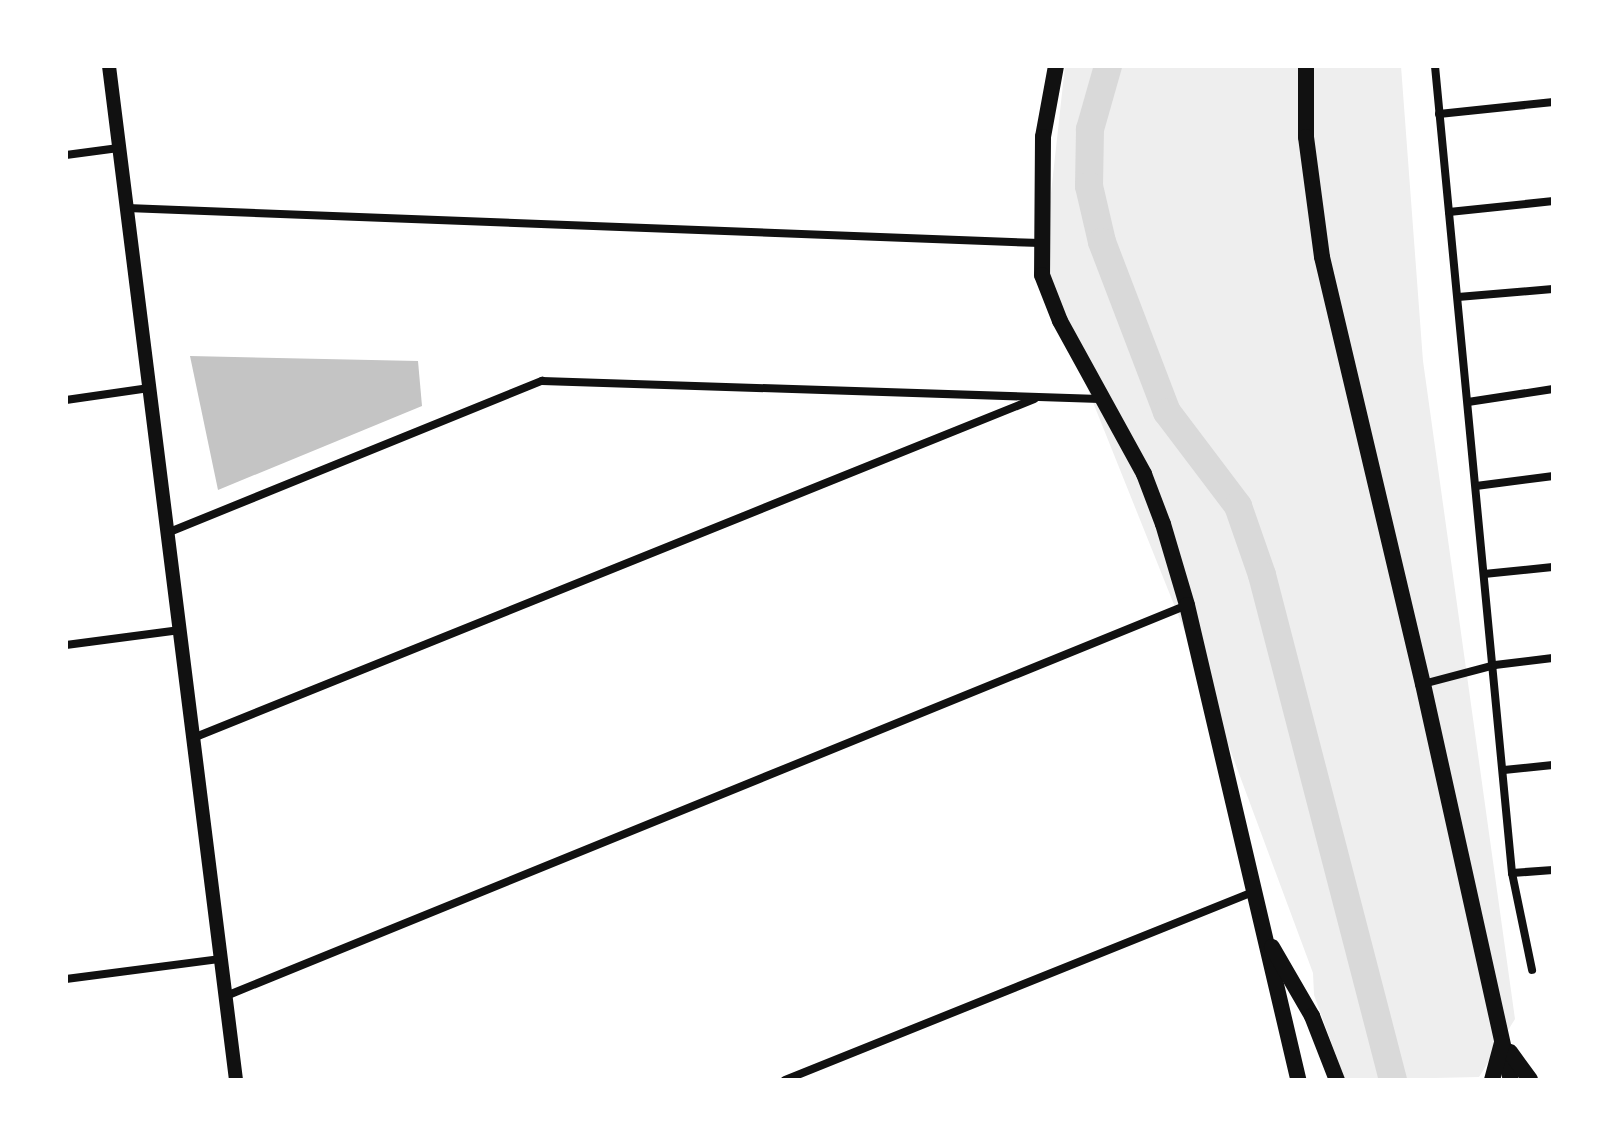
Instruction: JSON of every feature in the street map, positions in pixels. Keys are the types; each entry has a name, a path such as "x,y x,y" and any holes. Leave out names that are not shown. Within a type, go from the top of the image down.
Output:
{"main road":[{"path":"1056,66 1043,137 1042,275 1060,321 1100,399 1144,474 1187,605 1298,1080"},
{"path":"1306,66 1306,137 1322,257 1423,684 1511,1080"},
{"path":"1263,931 1312,1016 1337,1080"},
{"path":"1492,1080 1503,1041"},
{"path":"1503,1041 1530,1080"}],"street":[{"path":"109,66 236,1080"},
{"path":"1435,66 1495,665 1512,873 1532,970"},
{"path":"1439,114 1553,102"},
{"path":"66,155 119,148"},
{"path":"1449,212 1553,201"},
{"path":"127,208 1040,243"},
{"path":"1458,297 1553,289"},
{"path":"167,533 542,381 1100,399"},
{"path":"66,400 149,388"},
{"path":"1468,402 1553,389"},
{"path":"193,738 1038,397"},
{"path":"1476,486 1553,476"},
{"path":"1484,574 1553,567"},
{"path":"226,996 1187,605"},
{"path":"66,645 180,630"},
{"path":"1423,684 1495,665 1553,658"},
{"path":"1504,770 1553,765"},
{"path":"1512,873 1553,870"},
{"path":"785,1080 1254,891"},
{"path":"66,979 221,959"}],"shaded area":[{"path":"1065,66 1401,66 1423,361 1515,1019 1479,1077 1345,1080 1314,995 1313,973 1205,682 1042,275"}],"building":[{"path":"190,356 418,361 422,406 218,490"}],"waterway":[{"path":"1108,66 1090,129 1089,186 1102,242 1167,412 1238,506 1262,575 1393,1080"}]}
